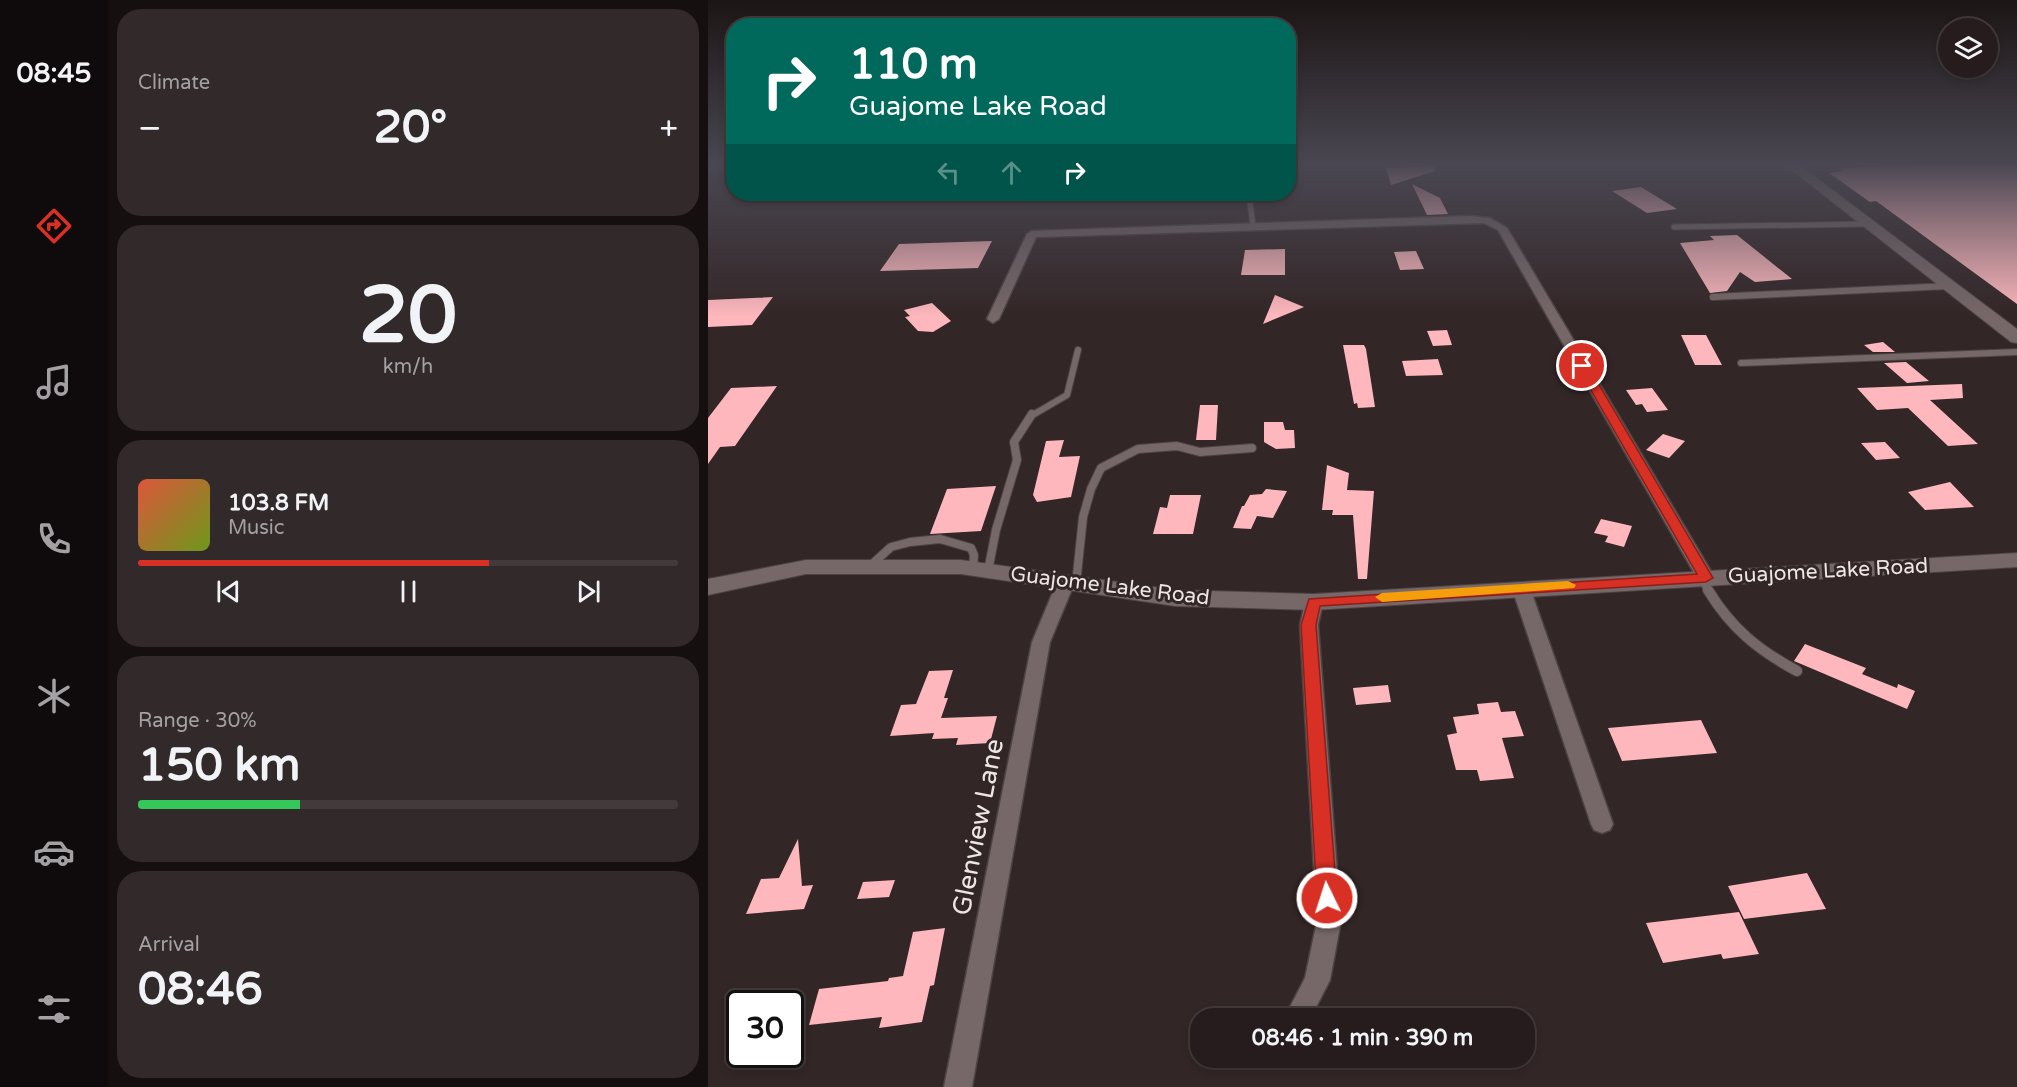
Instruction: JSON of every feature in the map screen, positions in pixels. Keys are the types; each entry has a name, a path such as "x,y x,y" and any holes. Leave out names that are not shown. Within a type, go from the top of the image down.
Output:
{"street":[{"path":"1856,215 2017,338"},
{"path":"993,319 1032,234 1470,219 1496,223 1502,228 1704,578"},
{"name":"Guajome Lake Road","path":"708,587 806,567 869,567 980,570 1175,598 1314,602 2017,560"},
{"name":"Glenview Lane","path":"958,1087 1041,642 1071,583"},
{"path":"1521,588 1602,824"},
{"path":"1303,1007 1317,980 1329,921 1309,625 1314,602"}],"lane":[{"path":"1252,215 1253,226"},
{"path":"1674,227 1868,224"},
{"path":"1713,297 1949,286"},
{"path":"980,570 996,530 1017,460 1014,442 1033,413 1067,395 1078,350"},
{"path":"1741,363 2017,352"},
{"path":"1071,583 1083,517 1091,489 1101,468 1138,449 1178,446 1200,452 1252,448"},
{"path":"1704,578 1728,622 1742,637 1756,650 1797,671"}],"building":[{"path":"1895,215 2017,215 2017,304"},
{"path":"1737,235 1792,279 1755,282 1740,272 1727,291 1710,293 1680,243 1714,240 1710,236"},
{"path":"992,241 978,268 880,271 899,244"},
{"path":"1285,249 1285,275 1241,275 1245,250"},
{"path":"1416,251 1424,269 1400,270 1394,252"},
{"path":"1275,295 1304,307 1263,324"},
{"path":"773,297 752,325 708,327 708,300"},
{"path":"932,303 951,321 933,332 918,331 905,317 910,316 904,310"},
{"path":"1447,330 1452,345 1433,346 1427,331"},
{"path":"1681,335 1706,335 1722,365 1695,365"},
{"path":"1883,342 1895,352 1873,352 1864,345"},
{"path":"1343,345 1364,345 1375,407 1358,408 1357,403 1354,404"},
{"path":"1438,359 1443,375 1406,376 1402,361"},
{"path":"1906,362 1929,381 1907,383 1884,363"},
{"path":"1962,384 1963,398 1930,400 1978,444 1948,446 1908,408 1877,410 1857,388"},
{"path":"777,386 735,446 720,447 708,464 708,418 731,388"},
{"path":"1652,388 1668,410 1647,412 1642,404 1636,405 1626,390"},
{"path":"1200,405 1218,405 1216,440 1196,440"},
{"path":"1264,422 1283,422 1285,430 1294,430 1295,448 1276,449 1264,442"},
{"path":"1663,434 1685,441 1669,458 1646,450"},
{"path":"1064,440 1059,457 1080,456 1071,497 1037,502 1033,495 1046,441"},
{"path":"1885,442 1900,458 1876,460 1861,443"},
{"path":"1327,465 1349,473 1347,490 1374,491 1367,579 1358,579 1353,515 1332,515 1333,510 1322,510"},
{"path":"1950,482 1974,507 1925,510 1908,492"},
{"path":"996,486 981,531 930,534 947,489"},
{"path":"1266,489 1287,491 1273,518 1257,516 1251,529 1233,528 1242,506 1250,495 1262,494"},
{"path":"1170,495 1201,495 1193,534 1153,534 1160,507 1167,508"},
{"path":"1601,519 1632,526 1624,547 1605,542 1608,536 1594,533"},
{"path":"1805,644 1866,668 1862,674 1897,688 1898,684 1915,691 1907,709 1794,661"},
{"path":"953,670 944,698 948,698 941,718 997,716 990,743 956,745 958,738 932,739 934,733 890,736 901,705 916,704 929,671"},
{"path":"1388,685 1391,702 1356,705 1353,688"},
{"path":"1498,702 1501,712 1515,711 1524,736 1502,738 1514,778 1480,781 1477,770 1456,770 1447,735 1457,733 1453,717 1479,714 1477,704"},
{"path":"1701,720 1717,753 1622,761 1608,728"},
{"path":"798,839 802,886 813,885 804,909 746,914 761,879 779,878"},
{"path":"1807,873 1826,909 1744,919 1728,886"},
{"path":"895,880 889,897 857,899 863,882"},
{"path":"1739,912 1759,954 1723,959 1721,954 1663,963 1646,923"},
{"path":"945,928 934,985 930,986 922,1022 879,1028 882,1017 809,1025 819,989 888,981 889,978 903,976 913,932"}],"slow traffic":[{"path":"1382,597 1568,585"}],"route":[{"path":"1327,898 1309,625 1314,602 1706,578 1582,366"}]}
